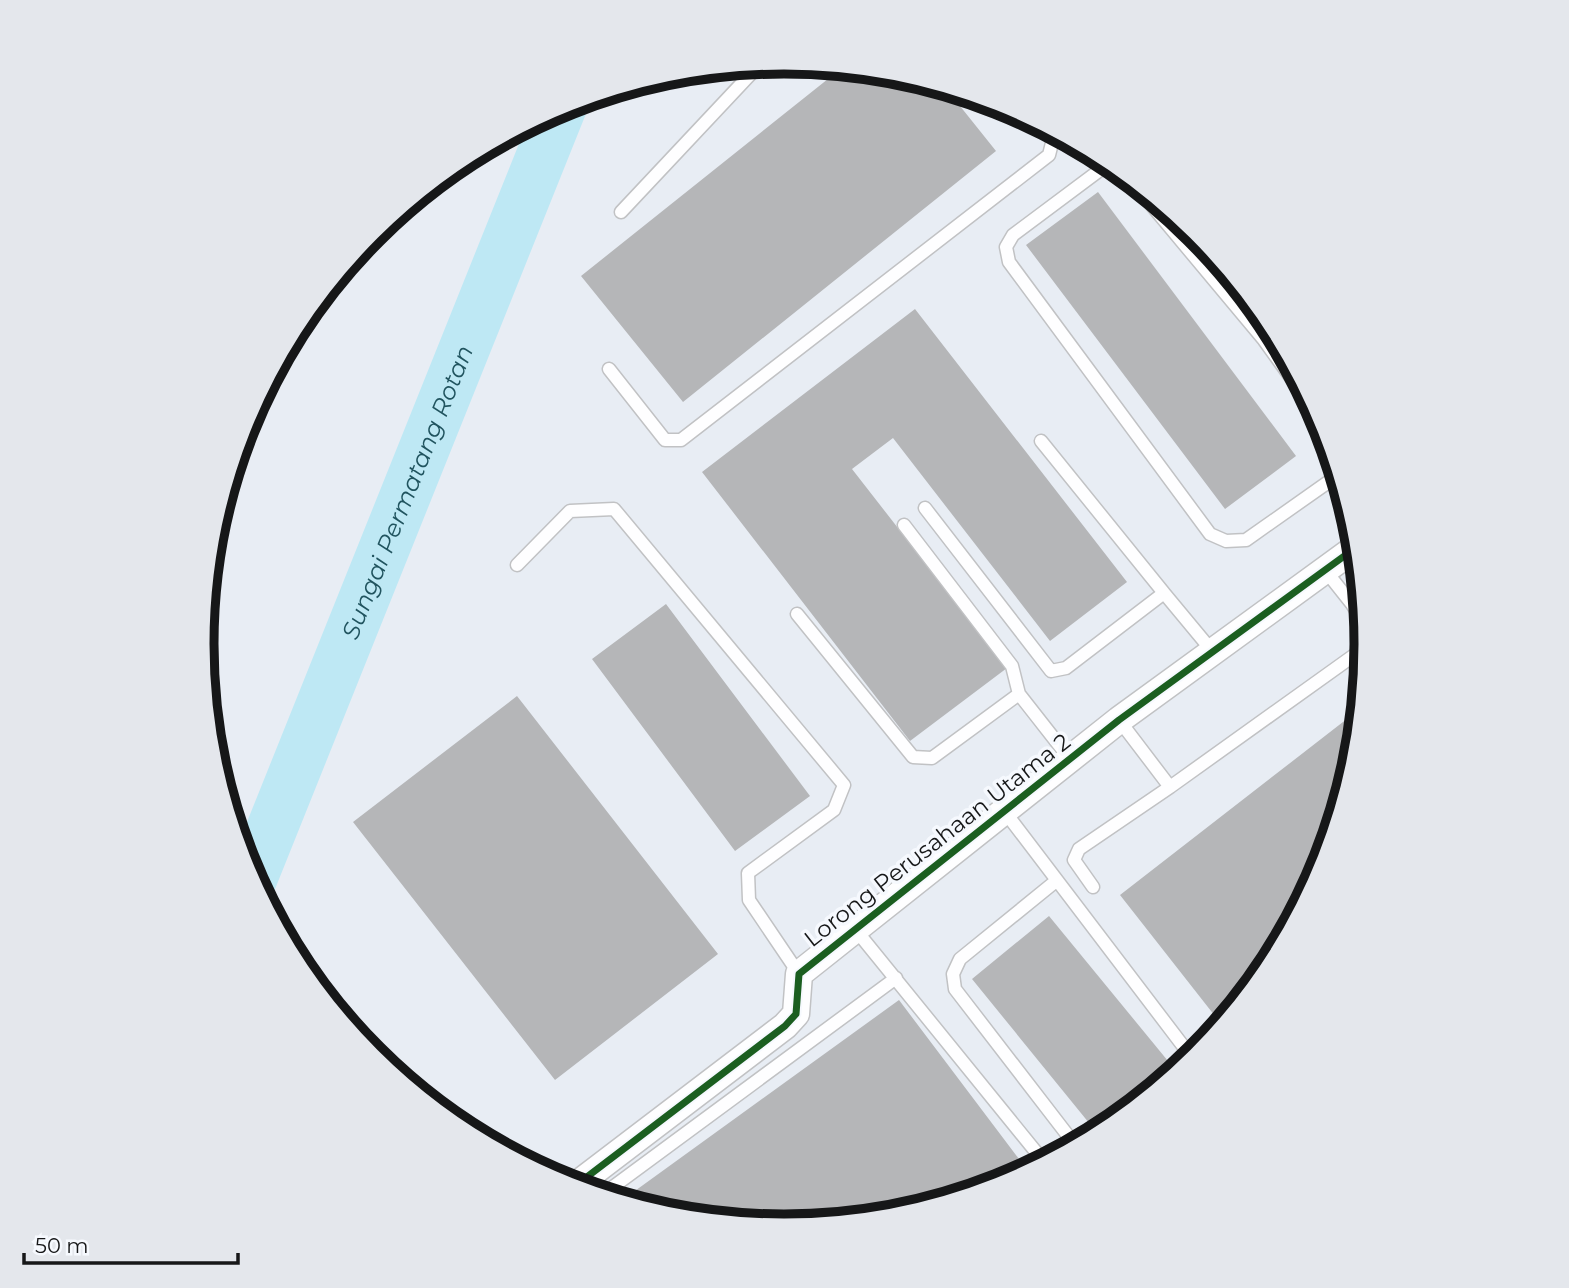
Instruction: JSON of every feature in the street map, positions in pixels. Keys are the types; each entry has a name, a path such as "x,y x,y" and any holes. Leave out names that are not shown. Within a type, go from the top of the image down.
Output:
{"street":[{"name":"Lorong Perusahaan Utama 2","path":"585,1178 785,1026 796,1014 799,974 1119,720 1347,553"}],"lane":[{"path":"621,212 750,75"},
{"path":"609,369 665,440 681,440 1049,155 1053,141"},
{"path":"1101,170 1013,235 1006,247 1009,262 1210,534 1226,541 1246,540 1331,480"},
{"path":"1157,212 1282,366"},
{"path":"1041,440 1213,652"},
{"path":"925,508 1051,671 1066,668 1164,593"},
{"path":"517,565 570,511 614,509 844,785 834,810 748,873 748,900 799,974"},
{"path":"904,524 1012,666 1019,694 1070,759"},
{"path":"1325,570 1354,607"},
{"path":"797,614 914,757 932,758 1019,694"},
{"path":"1093,887 1074,860 1079,849 1355,655"},
{"path":"1119,720 1170,787"},
{"path":"1005,812 1186,1049"},
{"path":"1056,881 960,959 953,974 955,989 1070,1138"},
{"path":"855,929 1039,1155"},
{"path":"612,1187 896,978"}],"shaded area":[{"path":"822,75 896,84 932,93 1003,117 1037,132 1070,150 1132,191 1161,215 1213,268 1259,327 1279,359 1312,426 1336,496 1354,607 1354,681 1350,718 1336,792 1325,827 1312,862 1279,929 1259,961 1213,1020 1161,1073 1132,1097 1070,1138 1037,1156 968,1184 932,1195 896,1204 822,1213 710,1210 673,1204 601,1184 532,1156 499,1138 437,1097 408,1073 381,1047 332,991 290,929 273,896 257,862 233,792 215,681 215,607 233,496 257,426 273,392 290,359 332,297 381,241 408,215 437,191 499,150 532,132 601,104 673,84 710,78"}],"building":[{"path":"832,76 896,84 955,100 996,151 683,402 581,276"},
{"path":"1098,192 1296,456 1225,509 1026,245"},
{"path":"915,309 1127,582 1050,641 893,438 852,469 1007,668 910,741 702,472"},
{"path":"666,604 810,796 735,851 592,659"},
{"path":"517,696 718,954 555,1080 353,822"},
{"path":"1350,716 1336,792 1312,862 1279,929 1259,961 1216,1017 1120,895"},
{"path":"1049,916 1170,1064 1132,1097 1091,1125 972,979"},
{"path":"899,1000 1022,1163 932,1195 896,1204 822,1213 710,1210 632,1193"}],"waterway":[{"name":"Sungai Permatang Rotan","path":"258,864 555,122"}],"cycle path":[{"path":"585,1178 785,1026 796,1014 799,974 1119,720 1347,554"}]}
